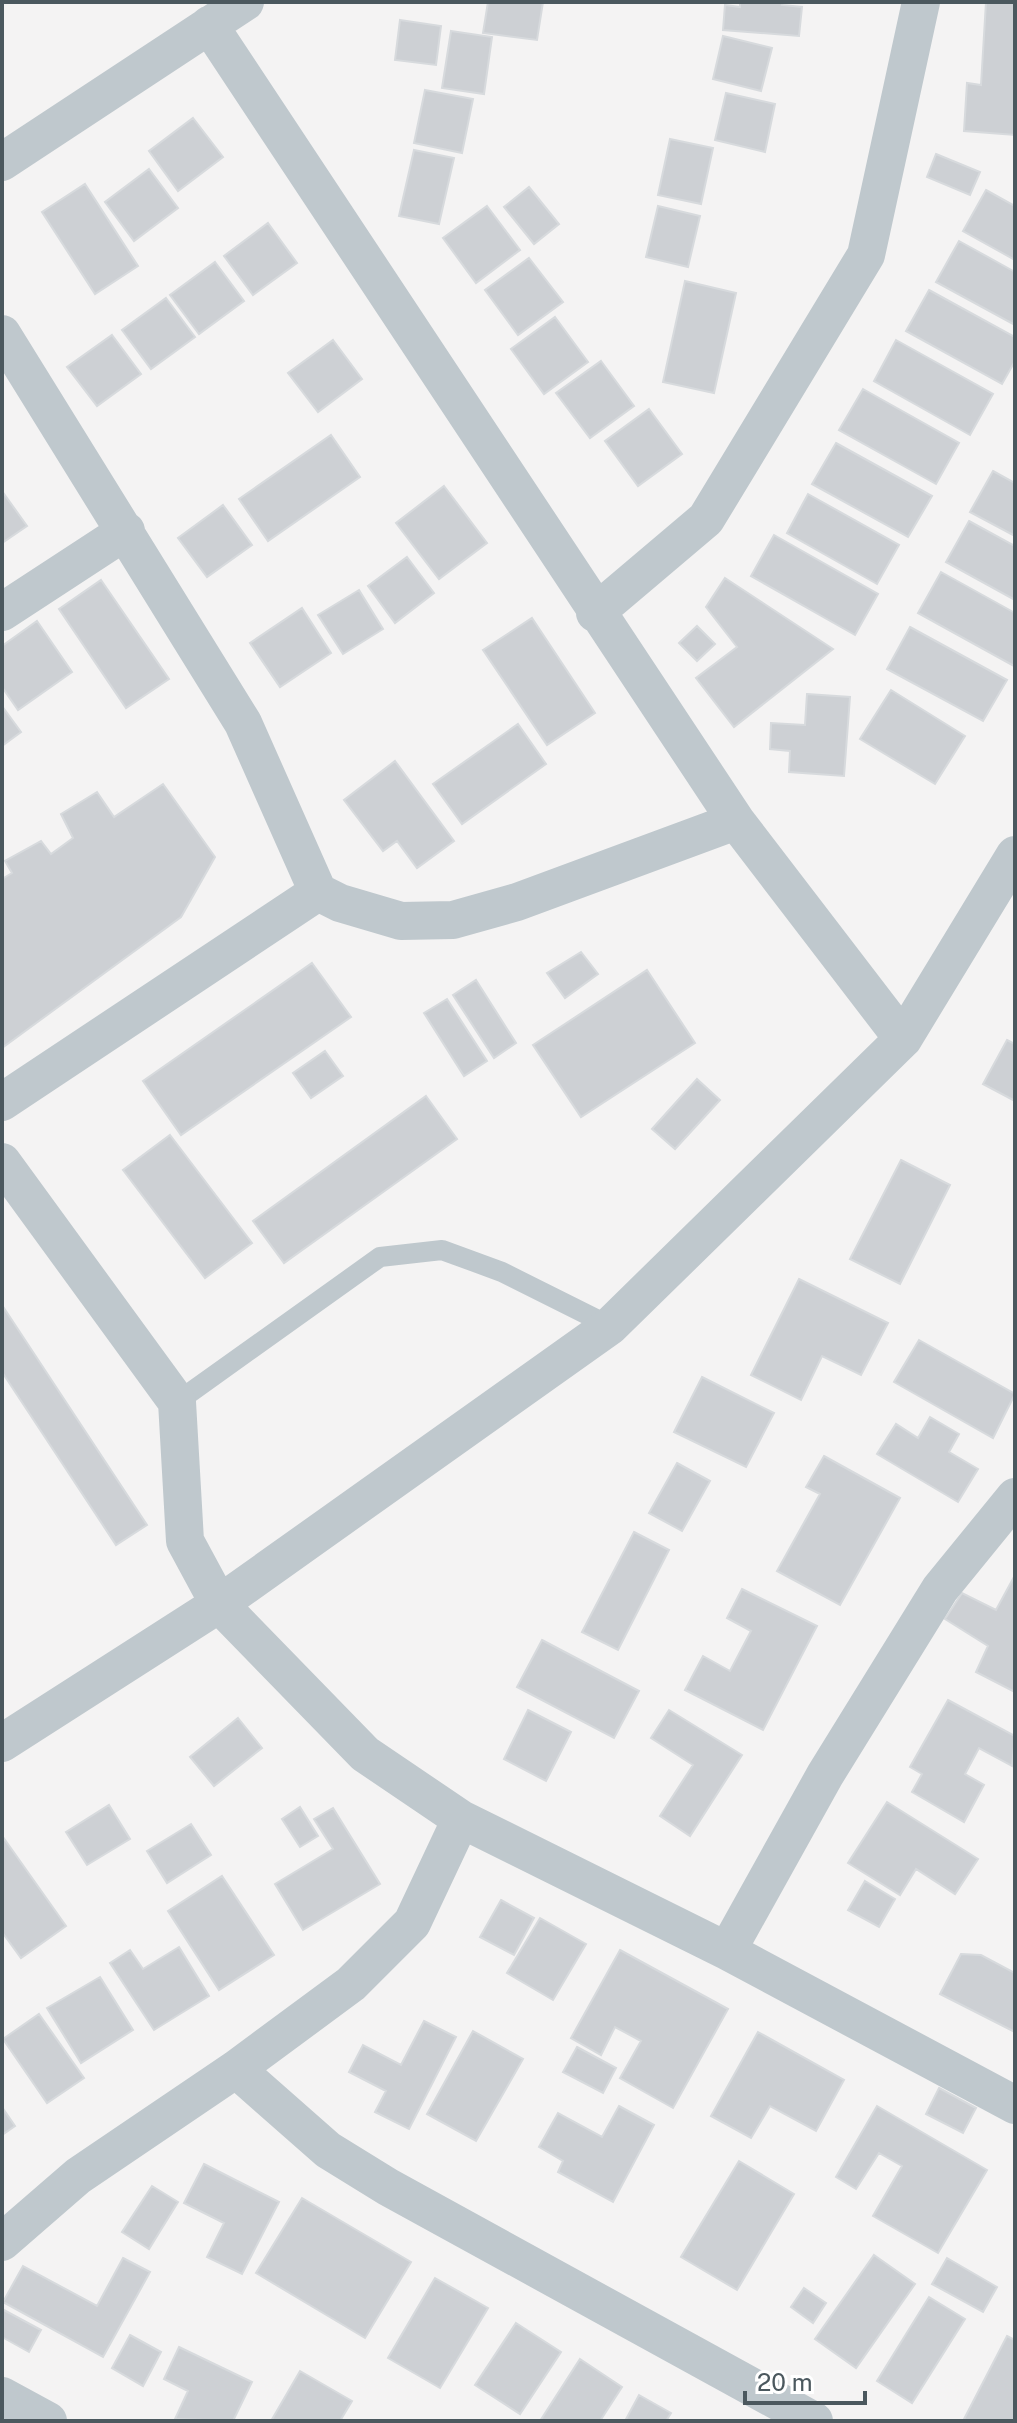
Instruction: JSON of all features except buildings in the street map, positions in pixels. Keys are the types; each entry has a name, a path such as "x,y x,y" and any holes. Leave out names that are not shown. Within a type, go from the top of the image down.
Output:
{"street":[{"path":"2,162 245,2"},
{"path":"595,613 706,519 866,255 921,2"},
{"path":"209,25 595,613 736,821 903,1039"},
{"path":"2,334 243,723 318,892 340,903 401,921 453,920 517,902 736,821"},
{"path":"2,612 126,531"},
{"path":"2,1743 219,1604 610,1326 903,1039 1015,855"},
{"path":"2,1102 318,892"},
{"path":"2,1162 177,1402 185,1541 219,1604 365,1754 461,1819 727,1951 1015,2105"},
{"path":"727,1951 825,1775 940,1589 1015,1497"},
{"path":"2,2242 78,2176 236,2069 351,1984 412,1923 461,1819"},
{"path":"236,2069 328,2150 388,2187 814,2421"},
{"path":"2,2396 48,2421"}],"lane":[{"path":"177,1402 380,1257 442,1250 502,1272 610,1326"}]}
